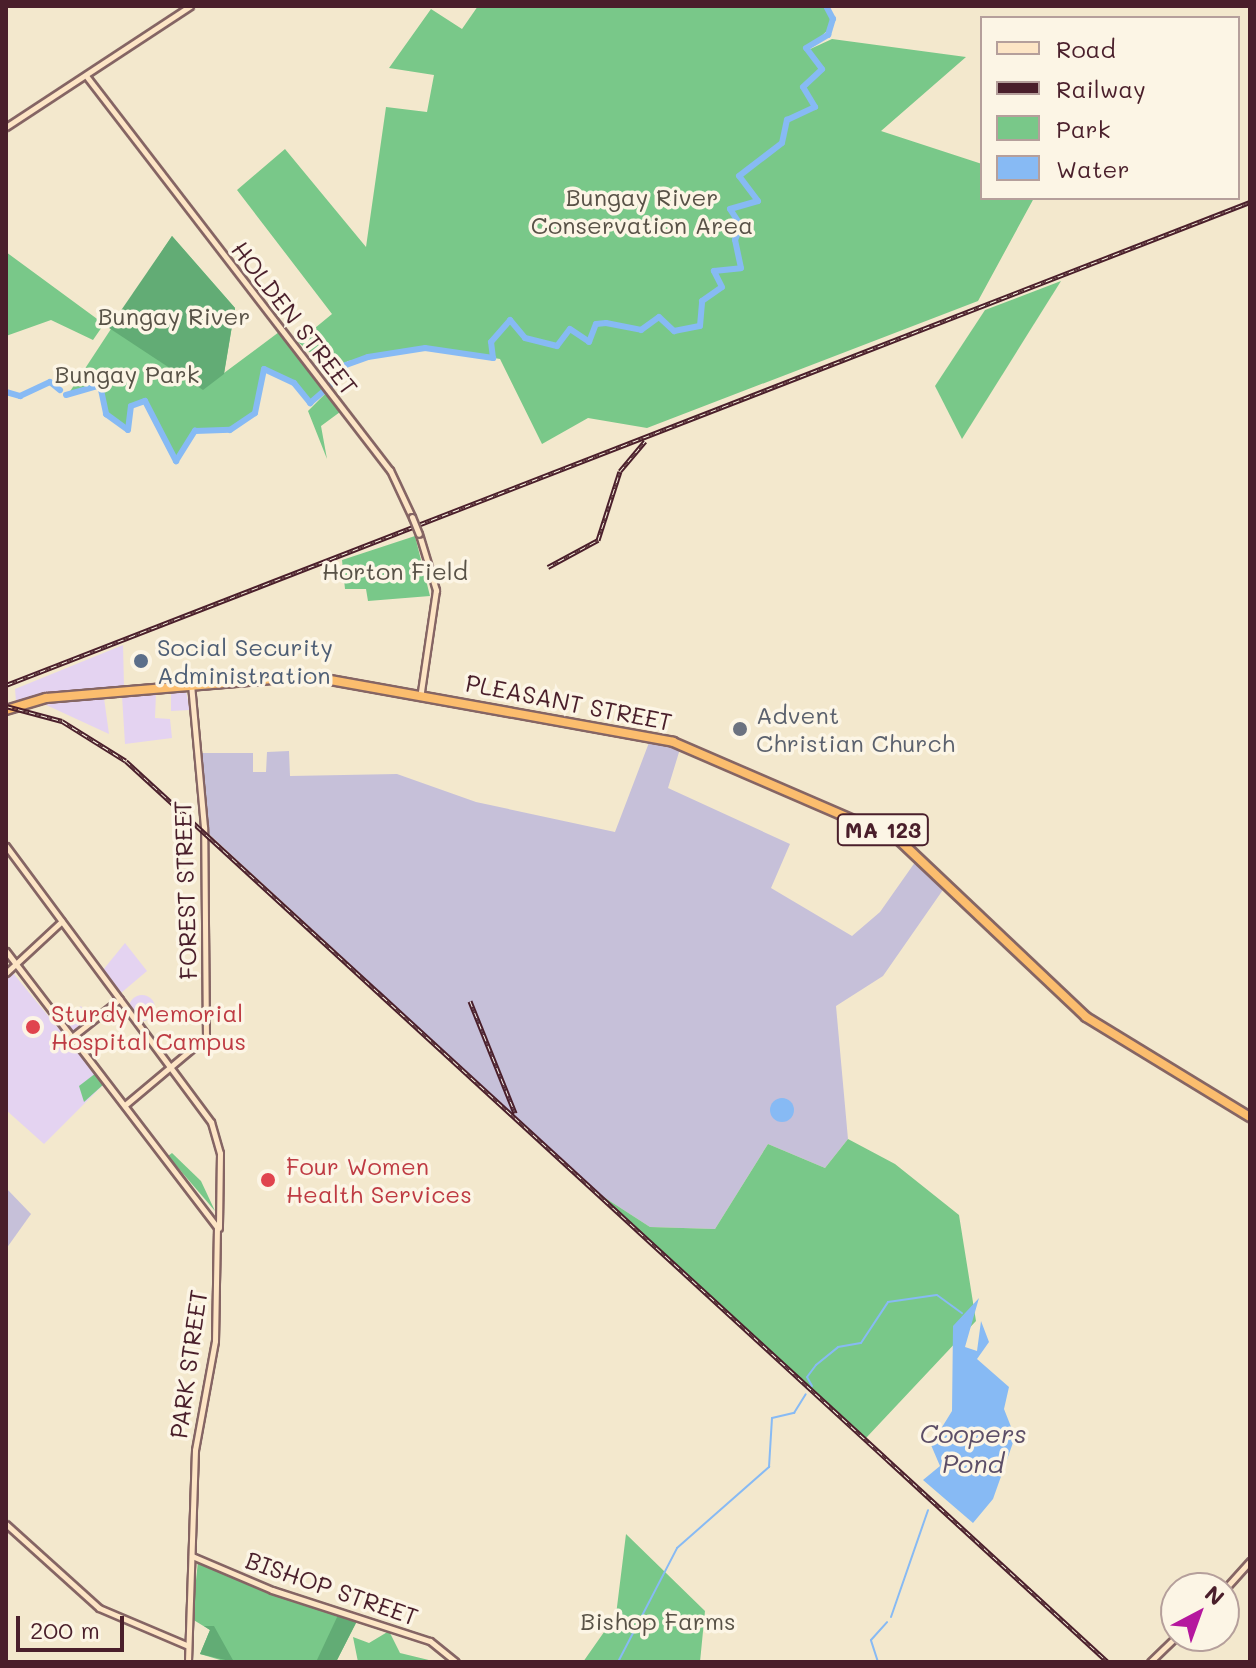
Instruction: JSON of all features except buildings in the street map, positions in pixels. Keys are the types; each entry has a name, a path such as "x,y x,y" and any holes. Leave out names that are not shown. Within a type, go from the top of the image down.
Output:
{"highway":[{"name":"PLEASANT STREET","path":"6,710 41,699 308,676 421,692 673,742 877,827 940,873 1086,1017 1250,1117"}],"main road":[{"path":"6,127 87,77 190,6"},
{"name":"HOLDEN STREET","path":"87,77 390,470 419,534 436,600 421,692"},
{"name":"FOREST STREET","path":"125,1105 206,1036 204,827 191,684"},
{"path":"6,846 172,1068 216,1132 220,1209 218,1233"},
{"path":"6,973 62,921"},
{"name":"PARK STREET","path":"6,951 210,1214 218,1233 215,1341 195,1450 186,1645 188,1662"},
{"path":"72,1037 120,999"},
{"path":"210,1214 220,1209"},
{"path":"6,1524 99,1608 186,1645"},
{"name":"BISHOP STREET","path":"192,1556 272,1590 430,1641 456,1662"}],"shaded area":[{"path":"123,645 124,686 16,701 15,689"},
{"path":"171,691 186,692 190,710 171,711"},
{"path":"156,693 155,718 170,719 172,738 125,744 122,696"},
{"path":"104,698 109,734 44,704 57,702"},
{"path":"650,740 680,749 668,788 790,844 771,888 852,936 880,912 918,858 947,884 883,976 836,1006 848,1139 825,1168 768,1144 715,1229 650,1227 599,1194 209,834 201,753 253,753 253,772 266,772 267,752 289,751 290,776 397,774 476,802 615,832"},
{"path":"125,943 147,971 121,993 103,970"},
{"name":"Sturdy Memorial Hospital Campus","path":"13,973 104,1084 44,1144 6,1110 6,980"},
{"path":"142,995 152,998 155,1008 152,1018 142,1021 132,1018 129,1008 132,998"},
{"name":"Sturdy Memorial Hospital Campus","path":"81,1006 90,1020 73,1031 63,1020"},
{"path":"6,1188 31,1214 6,1249"}],"green space":[{"name":"Bungay River Conservation Area","path":"478,6 826,6 833,25 806,51 832,39 966,57 881,131 980,163 980,200 1033,200 978,301 647,428 588,418 542,444 500,359 432,347 348,361 332,372 298,342 332,314 237,190 285,149 366,247 386,107 427,112 434,75 389,68 431,9 462,29"},
{"name":"Bungay Park","path":"172,236 235,308 224,373 279,332 324,391 310,403 294,383 264,369 255,413 230,430 195,431 176,461 145,401 131,406 128,430 106,414 100,385 67,396"},
{"name":"Bungay River","path":"172,236 235,308 224,374 203,390 109,328"},
{"path":"6,252 104,324 93,340 51,320 6,336"},
{"path":"1061,281 962,439 935,386 985,310"},
{"path":"326,393 340,412 321,426 327,459 308,411"},
{"name":"Horton Field","path":"415,536 430,596 368,601 366,589 345,589 342,560"},
{"path":"96,1073 104,1084 84,1102 79,1086"},
{"path":"848,1139 895,1164 959,1215 976,1321 866,1438 599,1194 650,1227 715,1229 768,1144 825,1168"},
{"path":"172,1153 201,1181 215,1211 168,1156"},
{"name":"Bishop Farms","path":"626,1534 705,1611 700,1662 583,1662 616,1615"},
{"path":"198,1561 282,1598 358,1619 336,1662 227,1662 200,1654 210,1630 192,1619"},
{"path":"339,1613 358,1619 336,1662 316,1662"},
{"path":"204,1626 214,1626 234,1662 200,1654 210,1630"},
{"path":"389,1631 400,1653 437,1662 358,1662 353,1637 369,1643"}],"water":[{"path":"782,1098 790,1102 794,1110 790,1118 782,1122 774,1118 770,1110 774,1102"},
{"name":"Coopers Pond","path":"979,1298 965,1347 977,1351 981,1321 989,1342 977,1359 1009,1387 1004,1409 1015,1437 993,1499 973,1523 923,1480 940,1466 931,1445 952,1411 953,1326"}],"waterway":[{"name":"Bungay River","path":"331,385 346,365 368,357 425,348 493,358 491,342 510,320 525,338 557,346 570,329 589,342 596,324 641,330 659,317 674,331 700,326 702,301 722,287 714,271 741,268 735,240 741,226 730,209 758,201 739,176 782,143 787,120 815,107 803,87 822,69 806,48 828,35 833,19 826,6"},
{"name":"Bungay River","path":"66,395 100,385 106,414 128,430 131,406 145,401 176,461 195,431 230,430 255,413 264,369 294,383 310,403 324,391"},
{"name":"Bungay River","path":"6,392 20,396 50,382 60,390"},
{"path":"812,1386 807,1377 816,1365 838,1347 861,1343 888,1302 937,1295 962,1313"},
{"path":"618,1662 677,1548 769,1467 772,1418 794,1413 806,1394"},
{"path":"891,1617 928,1510"},
{"path":"878,1662 871,1640 887,1622"}],"railway":[{"path":"6,685 1250,202"},
{"path":"548,567 598,540 620,471 645,441"},
{"path":"6,706 62,721 126,761 1108,1662"},
{"path":"470,1001 515,1113"}],"place":[{"name":"Social Security Administration","path":"141,661"},
{"name":"Advent Christian Church","path":"740,729"},
{"name":"Sturdy Memorial Hospital Campus","path":"33,1027"},
{"name":"Four Women Health Services","path":"268,1180"}]}
